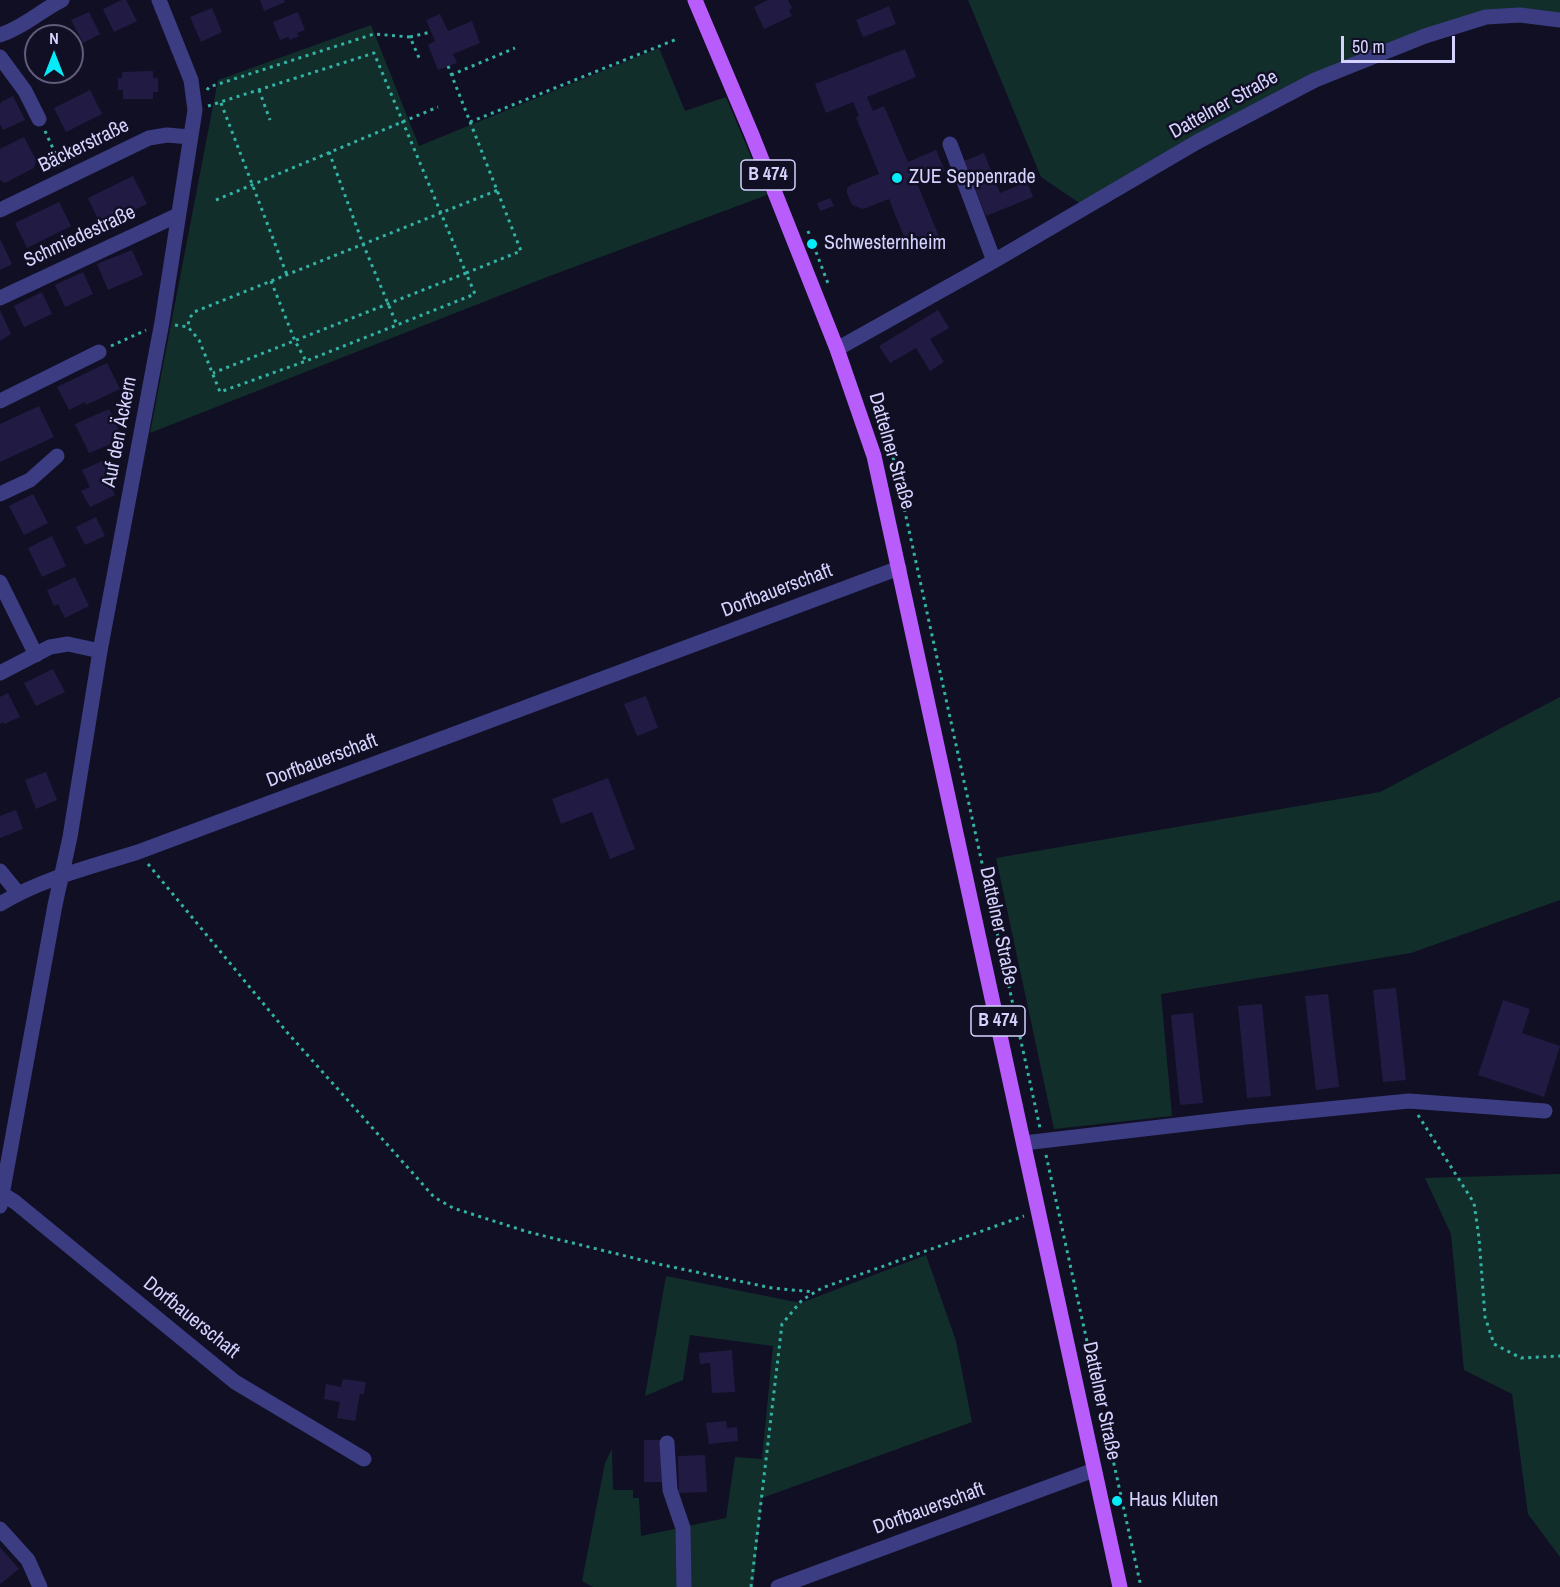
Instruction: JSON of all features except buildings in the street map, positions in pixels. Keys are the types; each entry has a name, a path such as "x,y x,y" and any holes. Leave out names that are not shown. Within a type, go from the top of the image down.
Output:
{"main road":[{"name":"Dattelner Straße","path":"695,0 748,124 837,349 869,439 885,502 1120,1587"}],"street":[{"path":"0,35 15,30 31,21 43,9 63,0"},
{"name":"Auf den Äckern","path":"62,876 100,651 162,322 195,110 191,80 159,0"},
{"name":"Dattelner Straße","path":"837,349 994,261 1197,142 1315,80 1425,36 1486,17 1520,15 1560,20"},
{"path":"0,57 25,91 39,119"},
{"name":"Bäckerstraße","path":"0,210 149,138 167,135 190,137"},
{"path":"950,144 994,261"},
{"name":"Schmiedestraße","path":"0,298 178,214"},
{"path":"0,401 99,352"},
{"path":"0,494 30,480 57,456"},
{"name":"Dorfbauerschaft","path":"364,1459 235,1382 15,1202 1,1200 62,876 138,852 899,568"},
{"path":"0,582 36,655"},
{"path":"0,673 50,647 68,644 100,651"},
{"path":"0,871 18,893"},
{"path":"0,904 18,893 62,876"},
{"path":"1024,1143 1409,1101 1545,1111"},
{"path":"667,1443 670,1490 683,1528 684,1587"},
{"name":"Dorfbauerschaft","path":"778,1587 1094,1470"},
{"path":"0,1529 28,1560 40,1587"}],"path":[{"path":"195,110 209,87 374,34 410,37 431,32"},
{"path":"410,37 420,60"},
{"path":"470,122 677,39"},
{"path":"452,75 514,48"},
{"path":"195,110 374,53 403,123 441,213 466,273 475,294 306,361 220,392 199,340 188,327 189,319 194,312 287,275 363,244 441,213 498,190"},
{"path":"213,373 521,251 448,66"},
{"path":"259,90 270,120"},
{"path":"221,103 287,275"},
{"path":"216,200 438,107"},
{"path":"39,119 67,178"},
{"path":"329,152 363,244 397,325"},
{"path":"271,281 295,341 306,361"},
{"path":"99,352 162,322"},
{"path":"917,564 1141,1587"},
{"path":"138,852 286,1031 434,1197 453,1208 528,1232 658,1264 772,1288 814,1292"},
{"path":"1409,1101 1474,1203 1485,1317 1494,1344 1521,1358 1560,1356"},
{"path":"751,1587 782,1324 794,1307 814,1292 1039,1210"}],"green space":[{"path":"968,0 1560,0 1560,16 1519,10 1308,78 1081,204 1041,177"},
{"path":"371,25 419,146 659,48 685,111 726,97 767,195 547,277 150,433 218,80"},
{"path":"1560,697 1560,900 1411,953 1161,994 1172,1116 1054,1129 996,858 1380,792"},
{"path":"1560,1174 1560,1557 1528,1514 1512,1394 1464,1370 1451,1234 1425,1178"},
{"path":"926,1255 956,1341 972,1422 762,1498 753,1587 593,1587 582,1581 605,1463 612,1449 613,1490 633,1490 633,1498 639,1498 641,1536 726,1518 735,1457 762,1459 773,1346 690,1335 683,1380 645,1396 666,1276 801,1303"}],"place":[{"name":"ZUE Seppenrade","path":"897,178"},
{"name":"Schwesternheim","path":"812,244"},
{"name":"Haus Kluten","path":"1117,1501"}]}
